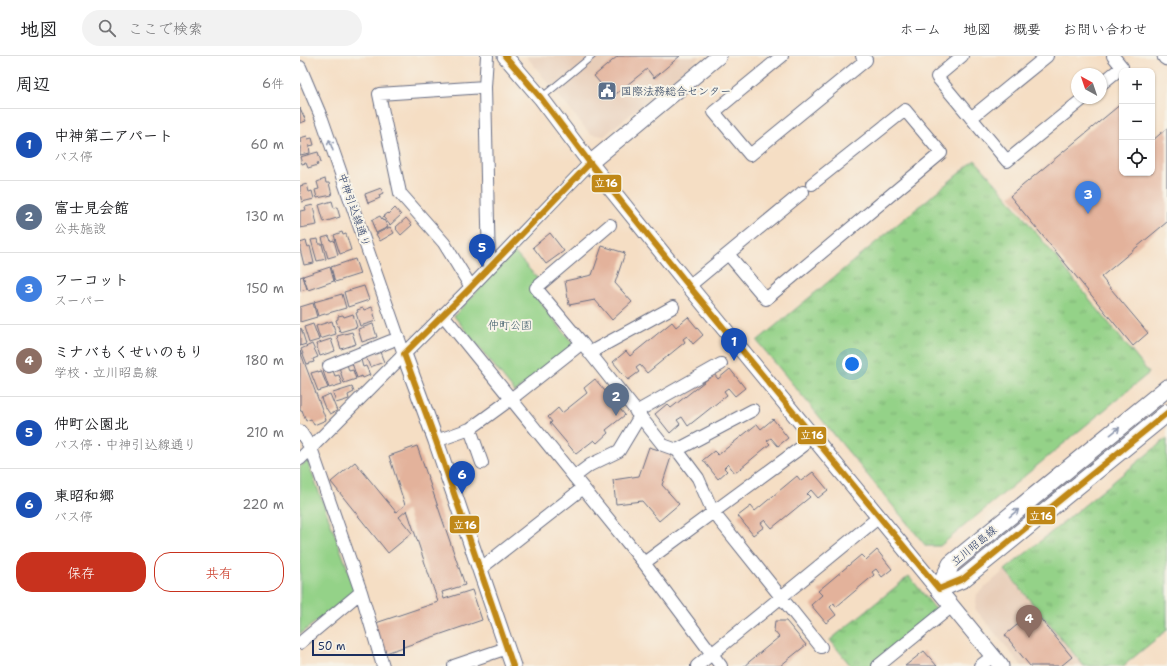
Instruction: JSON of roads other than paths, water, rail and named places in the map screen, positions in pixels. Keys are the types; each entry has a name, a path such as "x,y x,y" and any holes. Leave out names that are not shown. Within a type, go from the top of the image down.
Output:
{"main road":[{"name":"立川昭島線","path":"939,589 951,564 1167,388"},
{"name":"立川昭島線","path":"939,589 963,579 1167,413"}],"street":[{"path":"487,56 485,87 489,267"},
{"path":"505,56 541,98 590,163 690,286 997,661 980,666"},
{"path":"300,459 471,287 590,163 719,56"},
{"path":"782,56 714,112 750,156 866,60 862,56"},
{"path":"962,56 937,77 1007,161 1077,104"},
{"path":"971,118 1047,56"},
{"path":"1107,79 1122,67 1113,56"},
{"name":"中神引込線通り","path":"300,68 322,119 401,357"},
{"path":"471,287 444,243 400,193 379,94 485,87"},
{"path":"690,286 728,254 808,188 905,110 941,153 766,299 728,254"},
{"path":"330,168 391,341 401,357 436,441 513,666"},
{"path":"610,225 536,288 663,445 677,450 698,478 714,512 821,647"},
{"path":"436,441 470,430 511,399 586,348 673,307"},
{"path":"443,315 644,564 721,666"},
{"path":"329,366 391,341"},
{"path":"574,477 590,465 619,451 638,414 721,364"},
{"path":"677,450 753,410"},
{"path":"470,430 482,463"},
{"path":"300,431 311,448 361,592 374,641 383,666"},
{"path":"644,564 803,446"},
{"path":"480,569 583,488"},
{"path":"697,666 879,517"},
{"path":"300,643 361,592"},
{"path":"878,666 952,606"},
{"path":"454,666 507,648"}],"lane":[{"path":"541,98 585,59 592,56"}],"place":[{"name":"国際法務総合センター","path":"607,91"},
{"name":"フーコット","path":"1088,214"},
{"name":"仲町公園北","path":"482,267"},
{"name":"中神第二アパート","path":"734,361"},
{"name":"富士見会館","path":"616,416"},
{"name":"東昭和郷","path":"462,494"},
{"name":"ミナバもくせいのもり","path":"1029,638"}],"park label":[{"name":"仲町公園","path":"510,325"}]}
